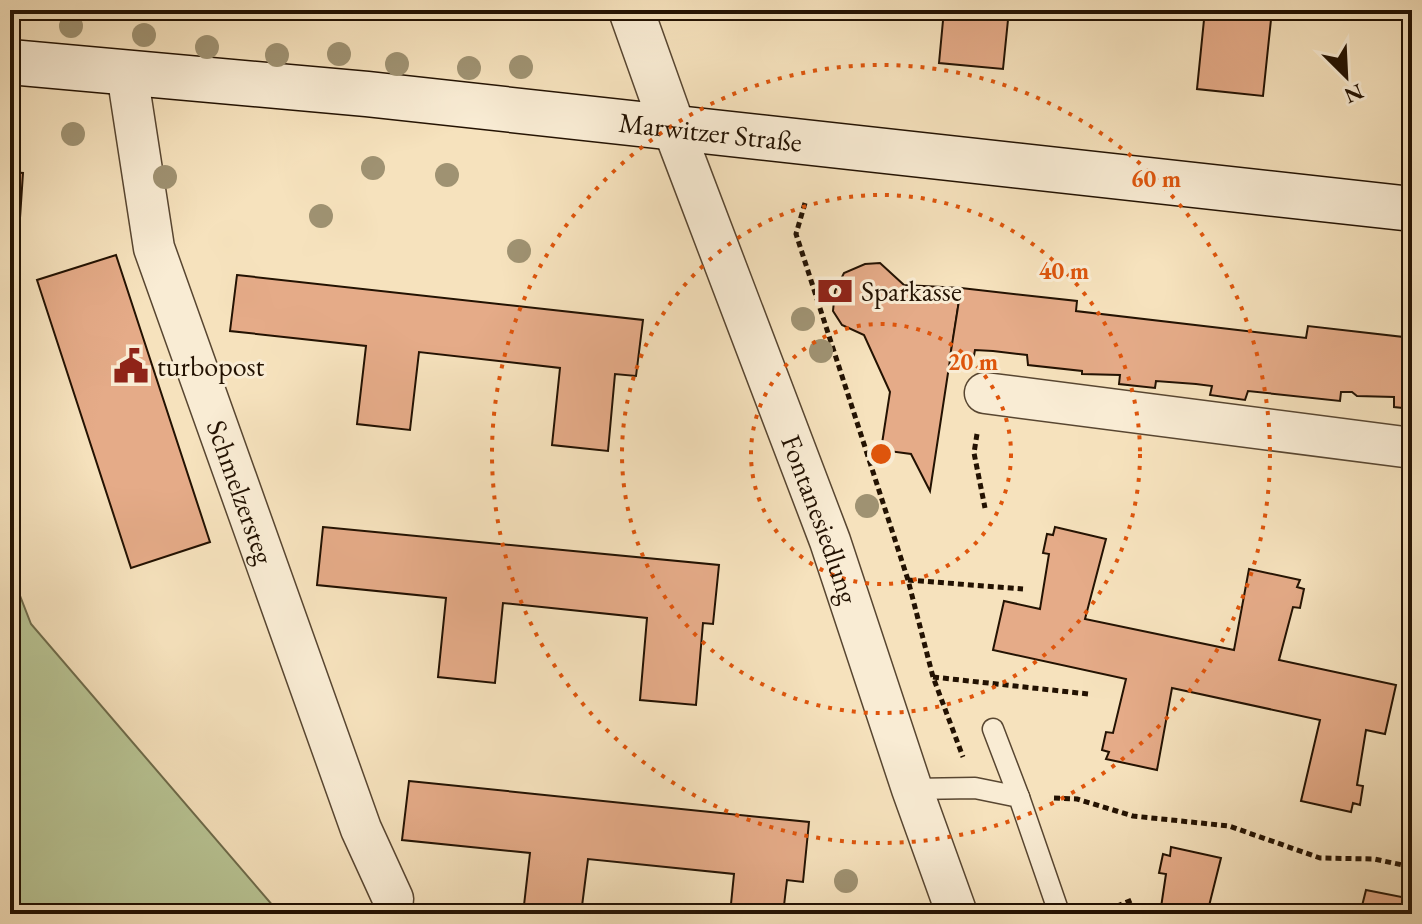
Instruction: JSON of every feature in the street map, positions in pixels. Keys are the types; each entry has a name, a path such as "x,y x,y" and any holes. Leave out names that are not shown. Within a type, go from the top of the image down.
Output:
{"main road":[{"path":"631,10 673,128"},
{"name":"Marwitzer Straße","path":"10,62 367,94 1412,209"}],"street":[{"name":"Schmelzersteg","path":"127,73 154,248 361,829 393,899"},
{"name":"Fontanesiedlung","path":"673,128 830,541 957,914"},
{"path":"985,393 1412,448"}],"lane":[{"path":"993,729 1057,907"},
{"path":"912,789 975,788 1019,797"}],"path":[{"path":"805,203 796,234 908,580 933,677 975,788"},
{"path":"985,393 974,453 985,508"},
{"path":"908,580 1023,589"},
{"path":"933,677 1088,694"},
{"path":"1019,797 1077,799 1133,816 1229,826 1320,858 1374,859 1412,867"},
{"path":"1098,914 1132,900"}],"green space":[{"path":"10,570 31,624 280,914 14,914 10,905"}],"building":[{"path":"944,10 1009,10 1003,69 939,63"},
{"path":"1205,10 1272,10 1263,96 1197,89"},
{"path":"10,172 23,173 20,218 10,217"},
{"path":"116,255 210,542 131,568 37,280"},
{"path":"880,263 904,285 961,288 930,491 911,454 881,450 890,392 864,335 842,325 833,311 835,291 844,273 865,264"},
{"path":"237,275 643,320 636,376 615,374 608,451 552,445 560,368 419,352 410,430 357,424 366,346 230,331"},
{"path":"961,288 1077,301 1076,311 1306,338 1308,326 1412,338 1412,409 1394,407 1394,397 1357,396 1352,392 1341,392 1340,401 1248,391 1245,400 1210,395 1212,386 1156,381 1155,388 1119,384 1120,375 1082,374 1082,371 1028,365 1027,355 993,351 975,350 973,361 950,357"},
{"path":"323,527 719,565 713,624 703,623 696,705 640,700 647,618 503,603 495,683 438,677 446,598 317,585"},
{"path":"1055,527 1106,539 1085,619 1234,650 1249,569 1300,580 1297,587 1304,589 1300,608 1293,607 1279,660 1396,685 1385,734 1366,730 1357,785 1363,786 1360,805 1353,803 1351,812 1301,801 1320,720 1172,688 1157,770 1106,759 1109,752 1102,750 1106,732 1113,733 1126,679 993,650 1004,601 1040,609 1049,554 1043,553 1047,534 1053,535"},
{"path":"409,781 809,822 803,882 787,880 783,914 730,914 734,874 588,859 581,914 523,914 530,853 402,840"},
{"path":"1171,847 1221,858 1207,914 1160,914 1166,874 1159,873 1163,854 1170,856"},
{"path":"1366,890 1412,899 1412,914 1360,914"}],"railway":[{"path":"10,906 15,914"}],"place":[{"name":"Sparkasse","path":"835,291"},
{"name":"turbopost","path":"131,366"}]}
